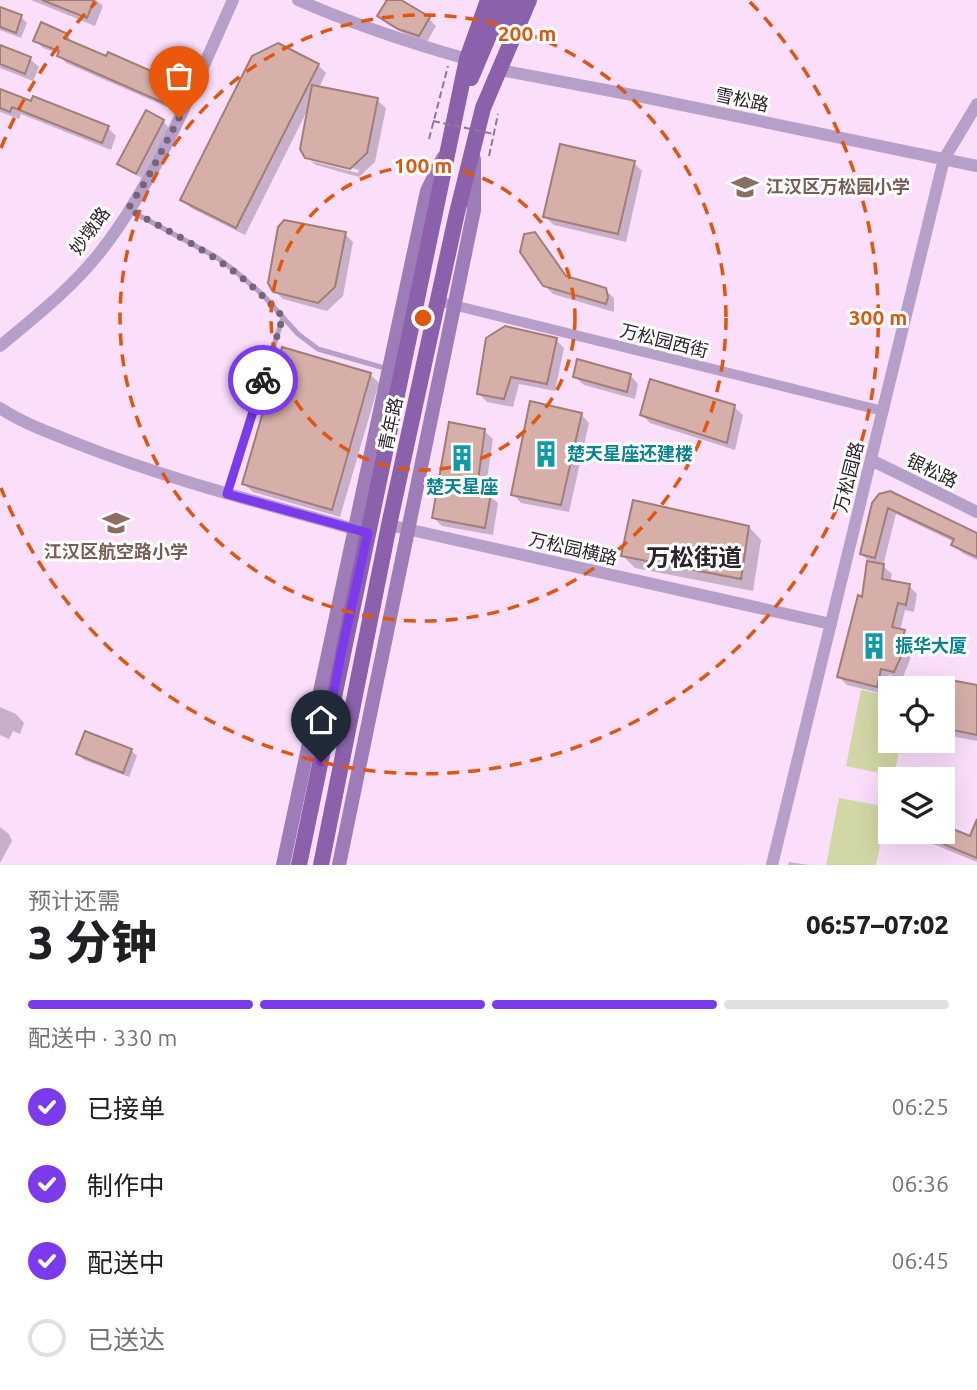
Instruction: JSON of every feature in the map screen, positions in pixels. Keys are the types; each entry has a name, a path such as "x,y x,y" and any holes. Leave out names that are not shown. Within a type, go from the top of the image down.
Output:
{"main road":[{"name":"青年路","path":"289,863 321,762 361,531 407,355 467,59 488,0"},
{"path":"458,112 504,0"},
{"path":"490,111 498,46 517,0"},
{"name":"青年路","path":"321,865 389,525 474,145 490,111 500,70 529,0"},
{"path":"289,863 361,531 370,455 427,191 452,138"},
{"path":"336,865 343,845 474,210 474,145"},
{"path":"370,455 407,355"},
{"path":"420,468 425,358"}],"street":[{"name":"妙墩路","path":"0,346 61,296 102,250 147,179 183,109 233,0"},
{"path":"298,0 347,20 467,59"},
{"name":"雪松路","path":"500,70 977,166"},
{"name":"万松园路","path":"772,865 944,159 977,104"},
{"name":"万松园西街","path":"437,301 883,411"},
{"path":"0,408 17,419 105,454 227,494 361,531"},
{"name":"银松路","path":"872,460 977,512"},
{"name":"万松园横路","path":"389,525 831,624"}],"lane":[{"path":"128,209 216,257 263,295 299,334 318,349 388,369"},
{"path":"227,494 283,317"}],"path":[{"path":"429,139 448,63"},
{"path":"489,156 494,134 490,111"},
{"path":"433,121 494,134"}],"green space":[{"path":"861,690 878,693 878,753 898,753 896,767 878,767 878,773 846,766"},
{"path":"839,798 878,805 878,844 880,844 876,865 826,865"}],"building":[{"path":"42,0 94,0 87,18"},
{"path":"387,0 401,0 430,17 419,36 398,29 377,16"},
{"path":"0,7 22,15 16,33 0,27"},
{"path":"41,22 68,34 66,39 106,56 108,52 183,85 173,107 57,56 59,51 33,41"},
{"path":"278,43 319,64 236,228 180,200 252,56"},
{"path":"0,45 31,57 25,74 0,64"},
{"path":"312,85 378,98 367,153 350,169 305,158 300,149"},
{"path":"0,89 31,101 33,96 109,126 102,143 12,107 10,112 0,108"},
{"path":"146,110 164,120 136,174 117,164"},
{"path":"560,144 635,161 618,234 543,217"},
{"path":"284,220 346,232 335,287 318,303 273,292 268,283 278,227"},
{"path":"535,232 566,276 606,288 606,304 543,286 520,252 524,234"},
{"path":"505,326 557,338 547,384 511,377 504,399 477,394 486,338"},
{"path":"282,347 371,373 332,510 242,484"},
{"path":"577,359 631,374 627,392 573,377"},
{"path":"650,379 735,405 727,443 640,415"},
{"name":"楚天星座还建楼","path":"530,401 582,413 561,505 511,495"},
{"name":"楚天星座","path":"449,422 485,429 477,488 491,493 485,528 432,518"},
{"path":"890,491 977,533 977,557 951,545 954,539 888,508 875,558 860,554 872,503 879,494"},
{"path":"633,500 749,526 741,579 621,556"},
{"name":"振华大厦","path":"867,561 884,564 882,579 910,584 906,605 898,603 892,627 905,630 903,652 894,672 881,669 877,687 837,677 858,595 862,597"},
{"path":"955,681 977,685 977,735 955,730"},
{"path":"85,731 132,749 123,773 76,754"},
{"path":"977,819 977,858 943,844 955,844 955,830 970,836"}],"way so far":[{"path":"179,118 128,209 216,257 263,295 283,317 263,380"}],"place":[{"name":"江汉区万松园小学","path":"745,187"},
{"name":"楚天星座还建楼","path":"546,454"},
{"name":"楚天星座","path":"462,458"},
{"name":"江汉区航空路小学","path":"116,523"},
{"name":"振华大厦","path":"874,646"}],"district":[{"name":"万松街道","path":"694,558"}],"route":[{"path":"263,380 227,494 368,533 341,654 321,762"}]}
